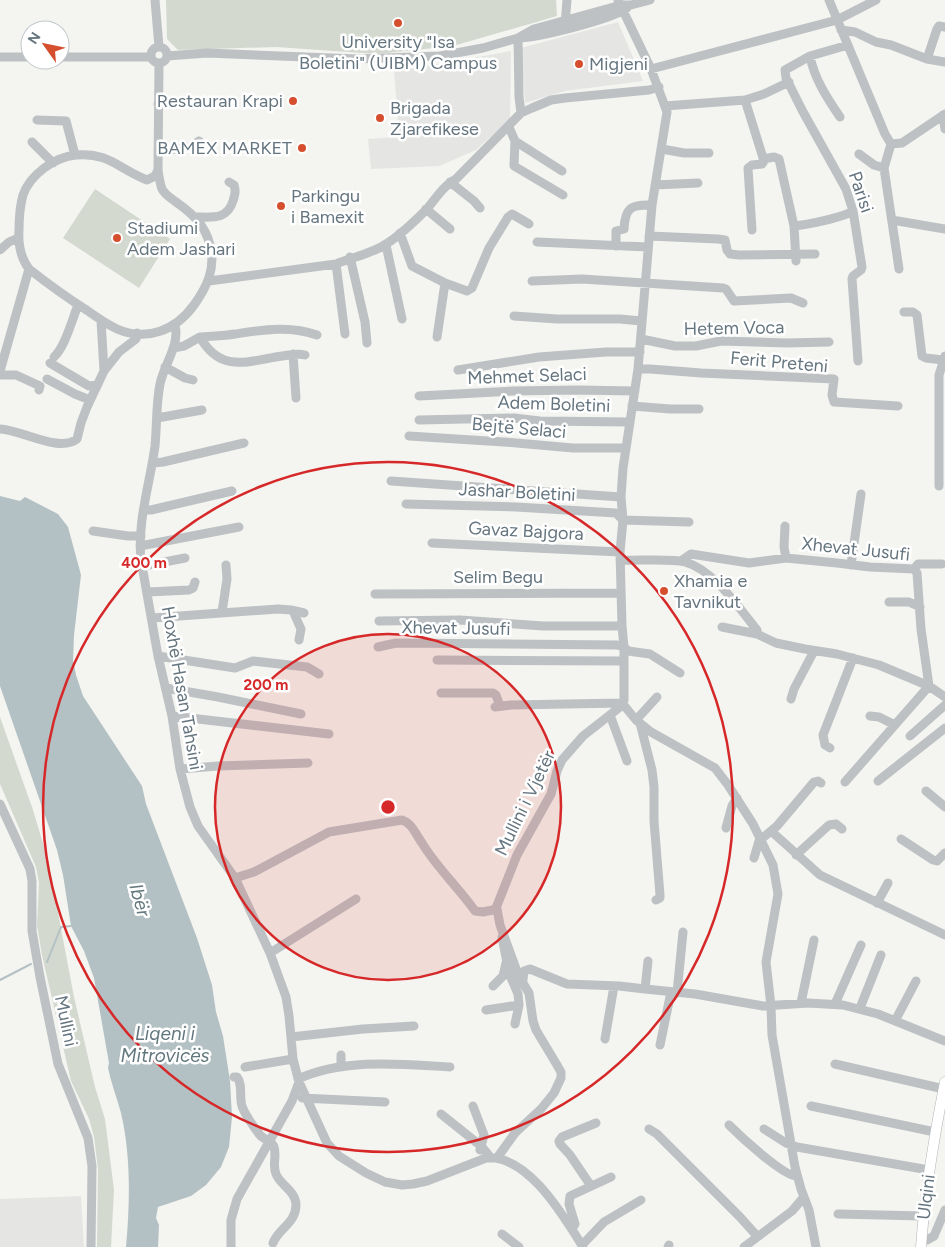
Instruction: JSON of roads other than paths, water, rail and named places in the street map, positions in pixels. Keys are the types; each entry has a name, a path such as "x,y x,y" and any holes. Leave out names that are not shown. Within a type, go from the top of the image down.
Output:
{"main road":[{"name":"Ulqini","path":"922,1243 923,1216 929,1170 944,1086"}],"street":[{"path":"155,0 160,47 164,49 167,56 165,61 158,64"},
{"path":"566,0 569,24"},
{"path":"569,24 571,0"},
{"path":"167,56 206,53 357,59 440,56 483,48 518,38 529,38 623,5 650,0"},
{"path":"829,0 885,134 891,144 884,168 899,269"},
{"path":"651,69 837,20 876,0"},
{"path":"622,703 624,694 624,647 620,556 623,520 621,497 629,422 640,352 641,321 652,205 667,112 659,87 623,5"},
{"path":"927,59 937,29 939,26 945,27"},
{"path":"841,30 855,32 876,42 891,45 927,59 945,62"},
{"path":"518,38 521,113"},
{"path":"665,106 745,100 764,94 789,82 785,70 810,56 848,45"},
{"path":"158,64 151,57 153,50 160,47"},
{"path":"810,56 826,96 840,117"},
{"path":"0,57 20,57"},
{"path":"70,57 151,57"},
{"path":"158,64 158,170 161,186 166,194"},
{"name":"Parisi","path":"789,82 802,110 844,184 853,211 862,266 861,270 852,279 858,361"},
{"path":"209,282 336,264 350,257 379,249 426,209 450,182 456,179 521,113 551,100 650,90 659,87"},
{"path":"745,100 764,161 762,164 752,165 748,168 752,230"},
{"path":"158,104 215,101"},
{"path":"891,144 902,143 944,115 945,129"},
{"path":"37,120 66,121 75,155"},
{"path":"509,127 515,141 514,166 563,195"},
{"path":"158,151 192,147 199,141"},
{"path":"515,141 562,171"},
{"path":"32,142 53,163"},
{"path":"662,149 684,153 709,153"},
{"path":"859,154 874,165 884,168"},
{"path":"75,155 108,159 139,176 196,217 206,232 210,247 211,267 209,282 190,310 175,325 165,331 137,334 118,330 78,305 29,269 20,252 18,238 20,209 26,190 41,171 53,163 75,155"},
{"path":"763,158 774,157 779,159 794,226 796,257"},
{"path":"139,176 149,180 155,176 158,170"},
{"path":"196,217 218,217 227,212 232,205 236,190 234,185 229,182"},
{"path":"450,182 480,208"},
{"path":"655,184 698,183"},
{"path":"616,246 616,231 624,229 627,210 633,206 652,205"},
{"path":"426,209 450,229"},
{"path":"794,226 847,215 853,211"},
{"path":"400,233 412,266 463,291 471,290 489,248 505,220 512,214 529,224"},
{"path":"892,220 945,229"},
{"path":"649,236 718,238 725,240 730,254 739,255 796,257 814,254"},
{"path":"0,250 9,242 18,238"},
{"path":"537,242 648,247"},
{"path":"386,245 402,319"},
{"path":"350,257 368,343"},
{"path":"336,264 345,334"},
{"path":"29,269 0,373 16,375 40,386 39,390"},
{"path":"532,282 582,279 724,288 734,301 791,298 803,303"},
{"path":"436,337 445,283"},
{"path":"78,305 64,342 52,360 89,386 97,385"},
{"path":"904,312 913,312 917,316 922,356 926,358 944,358 939,375 939,486"},
{"path":"514,316 641,321"},
{"path":"100,320 104,371"},
{"name":"Hoxhë Hasan Tahsini","path":"175,325 176,335 173,348 160,383 153,463 144,510 140,546 158,656 172,716 180,769 190,807 198,826 235,878 270,953 283,987 289,1016 292,1058 298,1080 332,1150 348,1162 385,1182 402,1185 420,1183 446,1175 476,1162 494,1158"},
{"path":"173,348 184,346 200,337 265,329 300,330 317,335"},
{"path":"0,429 17,431 58,444 71,443 78,437 80,422 104,371 119,352 136,339 137,334"},
{"path":"200,337 211,352 232,363 293,354 305,355"},
{"name":"Hetem Voca","path":"640,339 675,346 696,346 721,341 829,342"},
{"path":"458,370 539,357 606,352 640,352"},
{"path":"293,354 296,398"},
{"path":"165,367 184,378 193,380"},
{"name":"Ferit Preteni","path":"638,369 701,374 834,379 832,395 834,402 898,406"},
{"path":"47,379 90,400"},
{"name":"Mehmet Selaci","path":"419,396 514,391 635,391"},
{"path":"632,406 699,409"},
{"path":"157,418 202,410"},
{"name":"Adem Boletini","path":"419,420 514,418 540,421 629,422"},
{"name":"Bejtë Selaci","path":"409,436 572,448 626,448"},
{"path":"153,463 244,443"},
{"path":"391,481 621,497"},
{"path":"144,510 232,491"},
{"path":"852,564 861,494"},
{"name":"Jashar Boletini","path":"406,504 516,507 616,513 623,520"},
{"path":"623,520 689,522"},
{"path":"785,526 784,548 786,558"},
{"path":"140,546 240,527"},
{"path":"93,531 141,536"},
{"name":"Gavaz Bajgora","path":"432,543 530,546 620,556"},
{"name":"Xhevat Jusufi","path":"681,561 690,554 749,562 786,558 914,570 919,581 921,629 929,686"},
{"name":"Xhevat Jusufi","path":"620,556 681,561 700,569 723,589 748,618 757,630 757,634"},
{"path":"142,566 185,558"},
{"path":"914,570 918,564 942,564"},
{"path":"222,612 227,579 226,566"},
{"path":"148,592 189,590 193,588 195,582"},
{"name":"Selim Begu","path":"375,594 621,593"},
{"path":"889,602 909,602 920,607"},
{"path":"152,618 278,609 304,613"},
{"path":"293,611 301,629 299,640"},
{"path":"379,621 460,620 543,626 622,626"},
{"path":"722,626 757,634 776,643 837,654 879,666 929,686 945,697"},
{"name":"Xhevat Jusufi","path":"378,647 396,643 618,646 624,647 628,651 650,654 680,673"},
{"path":"791,699 794,688 814,651"},
{"path":"158,656 235,668 253,662 307,667 319,674"},
{"path":"830,748 825,745 823,735 852,658"},
{"path":"437,660 624,662"},
{"path":"845,782 929,686"},
{"path":"166,688 218,696 301,714"},
{"path":"440,693 493,693 496,695 498,707 622,703"},
{"path":"638,722 657,697"},
{"path":"622,703 638,722 651,732 715,768 737,798 761,839 773,865 778,894 766,962 773,1044 797,1176 812,1222 816,1247"},
{"name":"Mullini i Vjetër","path":"496,908 517,855 551,794 562,760 583,736 622,703"},
{"path":"910,736 945,705"},
{"path":"610,715 627,761"},
{"path":"172,716 329,734"},
{"path":"870,716 879,717 895,725"},
{"path":"638,722 652,770 654,787 654,821 660,895 660,898 656,900"},
{"path":"878,781 945,728"},
{"path":"180,769 308,763"},
{"path":"754,858 757,843 771,831 814,782 818,781 821,783"},
{"path":"926,791 945,807"},
{"path":"726,828 732,806 737,798"},
{"name":"Mullini","path":"0,804 30,869 32,880 32,931 58,1064 88,1138 92,1166 91,1247"},
{"path":"235,878 254,872 329,832 404,820 411,826 436,864 463,894 475,911 484,912 496,908 498,910 500,925 519,976 529,992 536,1030 561,1072 561,1078 554,1093 515,1133 494,1158"},
{"path":"796,855 829,825 836,824 842,829"},
{"path":"771,831 820,875 945,935"},
{"path":"901,839 933,860 937,861 945,853"},
{"path":"877,903 888,884"},
{"path":"270,953 356,899"},
{"path":"503,932 502,938 506,960 517,989 519,1005 515,1024"},
{"path":"660,1045 674,992 683,932"},
{"path":"801,1003 814,940"},
{"path":"835,1004 860,944"},
{"path":"860,1008 881,955"},
{"path":"493,986 502,976 506,960"},
{"path":"645,989 648,961"},
{"path":"523,980 524,971 530,969 567,984 674,992 771,1006 801,1003 835,1004 860,1008 878,1014 945,1041"},
{"path":"895,1021 916,981"},
{"path":"604,1036 612,986"},
{"path":"486,1010 519,1005"},
{"path":"291,1037 363,1029 414,1026"},
{"path":"341,1055 342,1067"},
{"path":"245,1067 292,1058"},
{"path":"231,1247 233,1209 292,1101 298,1080 318,1071 342,1067 404,1064 450,1067"},
{"name":"Ulqini","path":"835,1064 944,1086"},
{"path":"234,1078 237,1077 239,1080 244,1111 259,1135 274,1147 274,1163 277,1177 295,1198 296,1206 290,1223 276,1234 273,1243"},
{"path":"292,1101 298,1098 306,1098 384,1102"},
{"path":"473,1106 484,1134 476,1162"},
{"path":"811,1106 935,1132"},
{"path":"441,1114 494,1158 510,1163 540,1187 557,1207 583,1246 604,1222 641,1200"},
{"path":"592,1186 559,1141 562,1137 596,1123"},
{"path":"728,1125 782,1170 792,1176 797,1176"},
{"path":"649,1129 663,1140 740,1216 757,1236"},
{"path":"764,1129 791,1145 929,1170"},
{"path":"258,1161 268,1164 274,1163"},
{"path":"572,1229 575,1224 569,1198 611,1177"},
{"path":"744,1247 792,1211 804,1197"},
{"path":"922,1243 941,1233 945,1210"},
{"path":"838,1214 923,1216"},
{"path":"502,1234 519,1247"}],"water":[{"name":"Liqeni i Mitrovicës","path":"0,496 20,501 25,497 58,514 68,527 81,575 74,635 73,661 76,675 83,696 142,786 146,804 197,938 212,985 216,1012 223,1036 230,1081 232,1117 229,1147 221,1167 206,1185 191,1196 158,1207 156,1218 159,1225 158,1247 126,1247 129,1197 127,1146 121,1113 108,1068 109,1063 94,978 84,951 71,926 57,850 0,686"}],"waterway":[{"path":"47,962 61,927 71,926"},
{"path":"0,980 31,964"}],"place":[{"name":"University \"Isa Boletini\" (UIBM) Campus","path":"398,23"},
{"name":"Migjeni","path":"579,64"},
{"name":"Restauran Krapi","path":"293,101"},
{"name":"Brigada Zjarefikese","path":"380,118"},
{"name":"BAMEX MARKET","path":"302,148"},
{"name":"Parkingu i Bamexit","path":"281,206"},
{"name":"Stadiumi Adem Jashari","path":"117,238"},
{"name":"Xhamia e Tavnikut","path":"664,591"}],"water label":[{"name":"Ibër","path":"140,900"}]}
